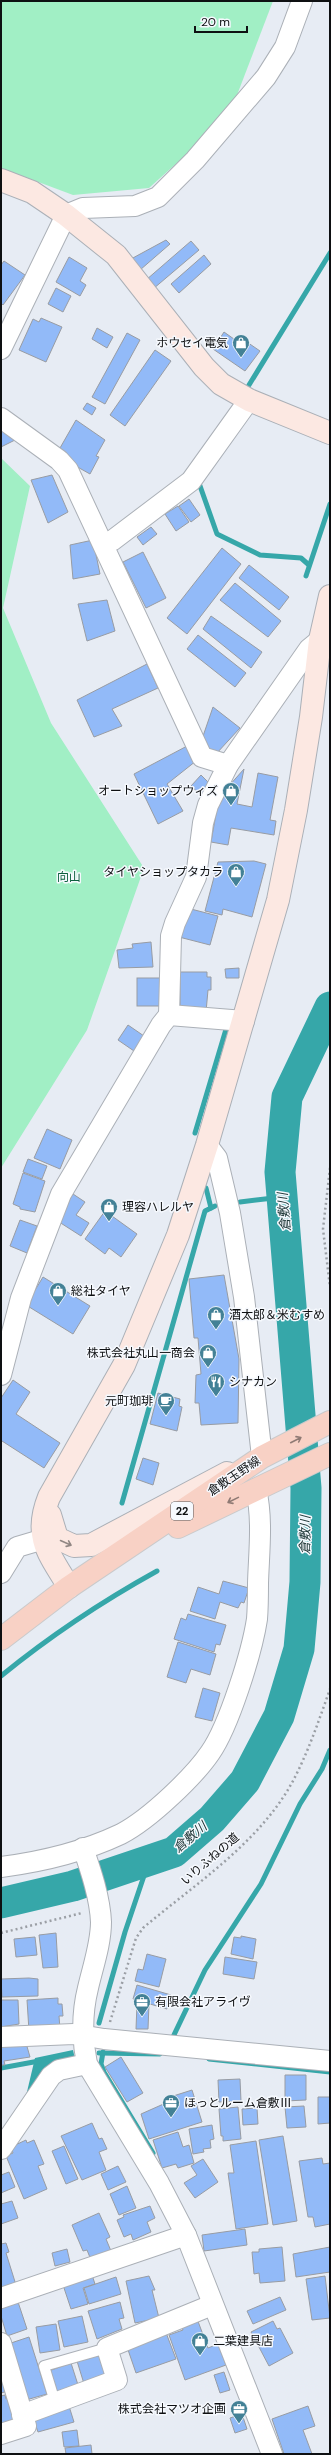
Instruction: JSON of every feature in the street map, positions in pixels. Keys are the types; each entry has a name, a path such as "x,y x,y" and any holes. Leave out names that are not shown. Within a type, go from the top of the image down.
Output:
{"main road":[{"name":"倉敷玉野線","path":"1,1640 69,1588 262,1457 330,1422"},
{"name":"倉敷玉野線","path":"102,1565 330,1454"}],"street":[{"path":"1,349 66,215 83,208 135,206 158,197 195,160 266,77 285,47 302,1"},
{"path":"1,180 32,192 66,215 116,255 204,367 221,384 249,400 330,433"},
{"path":"104,544 113,540 191,481 249,400"},
{"path":"1,418 59,460 68,470 104,544 202,757 228,765"},
{"path":"69,1588 47,1550 41,1526 43,1512 49,1497 124,1365 178,1235 207,1145 278,900 296,810 325,641 330,596"},
{"path":"1,1375 21,1298 61,1194 161,1025 169,1015 172,936 175,923 196,877 203,823 208,805 228,765 309,649 325,641"},
{"path":"169,1015 244,1021"},
{"path":"49,1497 51,1524 56,1538 74,1546 91,1545 207,1482 262,1457 244,1297 233,1229 217,1158 207,1145"},
{"path":"1,1867 84,1852 120,1834 154,1812 186,1782 210,1753 222,1730 240,1685 257,1619 260,1506 262,1486"},
{"path":"3,1567 17,1547 44,1539"},
{"path":"84,1852 99,1905 101,1922 98,1949 87,1990 84,2036 87,2064 159,2183 186,2235 212,2305 272,2454"},
{"path":"1,2037 74,2034 104,2039 330,2061"},
{"path":"1,2149 51,2076 59,2070 87,2064"},
{"path":"1,2298 186,2235"},
{"path":"22,2415 117,2380 107,2348 212,2305"},
{"path":"1,2343 26,2426 1,2434"}],"lane":[{"path":"55,2402 44,2366 107,2348"}],"path":[{"path":"330,1168 323,1229 330,1287"},
{"name":"いりふねの道","path":"104,2039 136,1938 143,1928 226,1859 262,1825 293,1780 316,1731 330,1689"},
{"path":"1,1933 99,1905"}],"green space":[{"path":"1,1 273,1 229,116 149,188 73,195 1,168"},
{"name":"向山","path":"1,458 30,486 3,608 51,723 144,868 87,1030 1,1168"}],"water":[{"path":"73,2050 75,2059 26,2096 35,2058"}],"building":[{"path":"166,240 170,244 140,270 131,259"},
{"path":"191,241 199,250 153,289 146,280"},
{"path":"204,255 211,264 179,293 171,284"},
{"path":"69,257 87,268 80,281 86,285 80,296 56,282"},
{"path":"4,261 25,275 3,305 1,303 1,265"},
{"path":"56,288 71,296 63,312 48,304"},
{"path":"41,318 62,327 46,362 19,350 33,319 39,322"},
{"path":"97,328 113,337 107,348 92,339"},
{"name":"ホウセイ電気","path":"224,332 241,344 244,340 260,351 245,371 213,349"},
{"path":"127,333 140,340 105,404 92,397"},
{"path":"155,350 171,361 125,426 110,415"},
{"path":"87,403 96,408 92,415 83,409"},
{"path":"76,420 105,440 96,456 99,457 90,474 56,455"},
{"path":"1,425 17,439 1,447"},
{"path":"52,475 68,512 48,523 31,480"},
{"path":"189,499 200,515 191,522 179,506"},
{"path":"178,506 189,522 176,531 165,514"},
{"path":"151,527 157,534 143,545 137,537"},
{"path":"93,540 100,574 73,579 70,545"},
{"path":"222,548 241,564 187,634 167,618"},
{"path":"143,552 166,598 146,608 123,562"},
{"path":"249,565 289,597 279,610 239,578"},
{"path":"235,583 281,621 268,637 220,600"},
{"path":"107,600 115,631 87,641 78,604"},
{"path":"211,616 262,652 251,668 203,629"},
{"path":"198,635 246,673 235,687 187,649"},
{"path":"147,664 158,688 112,709 122,726 94,737 77,700"},
{"path":"213,707 240,728 216,754 201,742"},
{"path":"189,745 196,761 167,784 183,811 158,824 134,774"},
{"name":"オートショップウィズ","path":"244,769 237,804 252,807 258,773 278,777 270,820 276,821 274,835 231,828 228,845 211,842 219,797"},
{"path":"201,775 211,785 201,795 191,786"},
{"name":"タイヤショップタカラ","path":"254,861 266,864 252,917 223,909 222,915 205,911 218,862"},
{"path":"187,908 218,916 210,945 179,937"},
{"path":"151,942 153,967 119,968 117,950 133,948 132,944"},
{"path":"239,968 239,978 226,978 225,969"},
{"path":"180,972 207,972 207,977 211,977 211,990 208,990 206,1012 180,1009"},
{"path":"137,978 160,978 160,1006 137,1006"},
{"path":"128,1025 144,1036 134,1051 118,1040"},
{"path":"47,1129 72,1140 60,1169 34,1158"},
{"path":"28,1159 47,1166 42,1179 23,1172"},
{"path":"23,1173 45,1181 35,1212 20,1209 20,1207 13,1204"},
{"path":"73,1194 85,1202 76,1215 89,1223 81,1236 56,1220"},
{"name":"理容ハレルヤ","path":"105,1211 137,1234 121,1257 109,1248 105,1254 85,1239"},
{"path":"20,1220 37,1226 27,1253 10,1246"},
{"path":"224,1275 239,1359 238,1423 201,1425 199,1403 195,1403 196,1375 201,1374 198,1338 194,1338 189,1279"},
{"name":"総社タイヤ","path":"43,1277 90,1306 73,1334 26,1305"},
{"path":"13,1380 30,1392 16,1414 60,1443 44,1468 2,1441 1,1443 1,1398"},
{"name":"元町珈琲","path":"158,1393 180,1399 179,1406 182,1407 177,1431 150,1424"},
{"path":"143,1458 159,1463 153,1485 136,1479"},
{"path":"223,1581 249,1588 244,1603 241,1602 238,1608 220,1602 215,1619 190,1611 198,1587 219,1594"},
{"path":"188,1614 226,1625 220,1645 216,1644 214,1652 174,1639 181,1618 186,1620"},
{"path":"178,1642 216,1654 210,1675 191,1669 186,1683 167,1677"},
{"path":"203,1688 220,1693 212,1721 195,1717"},
{"path":"56,1933 58,1967 43,1968 39,1935"},
{"path":"241,1936 256,1939 253,1959 231,1954 234,1937 241,1938"},
{"path":"35,1937 37,1955 16,1957 14,1939"},
{"path":"147,1954 166,1959 159,1987 135,1981 138,1969 143,1970"},
{"path":"225,1957 257,1962 254,1979 223,1974"},
{"path":"1,1979 38,1979 38,1996 2,1997"},
{"path":"137,1985 171,1995 167,2009 133,1999"},
{"path":"58,1998 58,2004 62,2004 63,2016 59,2016 60,2029 29,2031 27,2000"},
{"path":"1,2000 18,2000 19,2024 1,2027"},
{"name":"有限会社アライヴ","path":"137,2004 149,2004 148,2029 136,2029"},
{"path":"26,2043 30,2057 4,2061 5,2065 1,2065 1,2047"},
{"path":"121,2057 143,2093 127,2102 105,2067"},
{"path":"285,2075 306,2075 306,2100 285,2101"},
{"path":"240,2079 241,2101 219,2102 218,2080"},
{"name":"ほっとルーム倉敷Ⅲ","path":"192,2090 202,2122 149,2139 141,2114 168,2102 167,2098"},
{"path":"318,2097 330,2097 330,2123 318,2124"},
{"path":"304,2106 306,2127 287,2128 285,2107"},
{"path":"238,2107 241,2139 223,2141 223,2136 221,2136 219,2109"},
{"path":"257,2108 258,2124 243,2125 242,2109"},
{"path":"92,2123 99,2139 102,2138 107,2149 99,2152 106,2170 82,2180 61,2136"},
{"path":"212,2125 214,2139 210,2140 211,2148 203,2149 204,2152 193,2154 189,2129"},
{"path":"178,2132 183,2147 189,2145 194,2163 178,2168 176,2164 162,2168 153,2140"},
{"path":"283,2136 297,2221 273,2225 259,2140"},
{"path":"26,2140 27,2143 34,2140 44,2164 38,2166 47,2189 24,2199 6,2156 13,2153 11,2147"},
{"path":"256,2141 268,2224 236,2229 228,2173 234,2173 230,2145"},
{"path":"64,2146 78,2179 66,2184 52,2151"},
{"path":"322,2158 323,2164 330,2163 330,2224 315,2227 313,2217 308,2217 299,2161"},
{"path":"203,2159 218,2182 195,2198 184,2183 197,2175 191,2166"},
{"path":"118,2166 126,2182 108,2190 101,2174"},
{"path":"9,2172 15,2187 1,2193 1,2175"},
{"path":"127,2186 136,2208 119,2215 110,2194"},
{"path":"12,2201 18,2218 1,2224 1,2204"},
{"path":"150,2206 155,2218 147,2222 151,2232 133,2240 131,2234 124,2237 117,2220 124,2217 123,2215"},
{"path":"99,2213 110,2237 106,2239 111,2251 91,2260 87,2250 83,2251 72,2225"},
{"path":"245,2229 247,2245 204,2251 202,2235"},
{"path":"6,2243 9,2252 6,2253 16,2285 1,2289 1,2244"},
{"path":"282,2247 285,2281 260,2283 259,2273 254,2274 252,2252 259,2252 259,2249"},
{"path":"330,2247 330,2272 296,2277 293,2254"},
{"path":"67,2249 70,2262 55,2266 52,2253"},
{"path":"90,2269 95,2284 83,2288 88,2304 71,2309 61,2279"},
{"path":"149,2276 155,2290 152,2290 159,2318 135,2323 126,2281"},
{"path":"325,2276 330,2318 312,2320 306,2279"},
{"path":"116,2277 121,2294 89,2304 84,2288"},
{"path":"280,2297 286,2310 253,2324 247,2311"},
{"path":"17,2299 27,2329 7,2336 1,2316 1,2304"},
{"path":"120,2302 124,2318 119,2319 122,2329 97,2339 88,2311"},
{"path":"82,2316 88,2342 64,2347 58,2321"},
{"name":"二葉建具店","path":"196,2316 208,2348 218,2344 226,2365 185,2380 169,2335 183,2330 180,2322"},
{"path":"273,2321 277,2329 280,2328 293,2353 269,2366 251,2332"},
{"path":"56,2324 60,2350 40,2353 36,2327"},
{"path":"165,2330 176,2359 136,2373 126,2344"},
{"path":"29,2337 47,2394 26,2400 8,2344"},
{"path":"100,2354 108,2379 85,2387 77,2361"},
{"path":"71,2363 79,2388 55,2397 46,2372"},
{"path":"224,2372 230,2390 220,2393 214,2375"},
{"path":"1,2375 8,2391 1,2393"},
{"path":"5,2395 6,2399 13,2397 15,2421 1,2426 1,2396"},
{"path":"68,2403 74,2422 38,2432 32,2415"},
{"path":"308,2406 315,2426 303,2430 312,2454 284,2454 272,2419"},
{"name":"株式会社マツオ企画","path":"242,2414 247,2429 235,2433 230,2418"},
{"path":"77,2430 79,2446 64,2447 62,2432"},
{"path":"91,2445 92,2454 66,2454 65,2448"}],"waterway":[{"path":"249,385 330,253"},
{"path":"199,483 217,534 260,555 301,558 309,565"},
{"path":"306,576 330,504"},
{"name":"倉敷川","path":"1,1903 73,1886 174,1852 212,1819 245,1781 279,1716 299,1649 305,1582 306,1488 280,1172 287,1097 330,1007"},
{"path":"195,1133 227,1026"},
{"path":"206,1188 211,1208"},
{"path":"240,1202 282,1197"},
{"path":"122,1503 205,1211 215,1206"},
{"path":"1,1676 76,1620 157,1571"},
{"path":"173,2037 205,1970 261,1884 300,1804 322,1769 330,1750"},
{"path":"99,2023 125,1932 149,1861"},
{"path":"103,2052 101,2064 104,2072 153,2153"},
{"path":"99,2053 160,2054"},
{"path":"209,2059 330,2072"},
{"path":"1,2068 39,2061"}],"place":[{"name":"ホウセイ電気","path":"241,358"},
{"name":"オートショップウィズ","path":"231,806"},
{"name":"タイヤショップタカラ","path":"236,887"},
{"name":"理容ハレルヤ","path":"109,1222"},
{"name":"総社タイヤ","path":"58,1306"},
{"name":"酒太郎＆米むすめ","path":"216,1330"},
{"name":"株式会社丸山一商会","path":"208,1368"},
{"name":"シナカン","path":"216,1397"},
{"name":"元町珈琲","path":"166,1416"},
{"name":"有限会社アライヴ","path":"142,2017"},
{"name":"ほっとルーム倉敷Ⅲ","path":"171,2118"},
{"name":"二葉建具店","path":"200,2356"},
{"name":"株式会社マツオ企画","path":"239,2424"}]}
